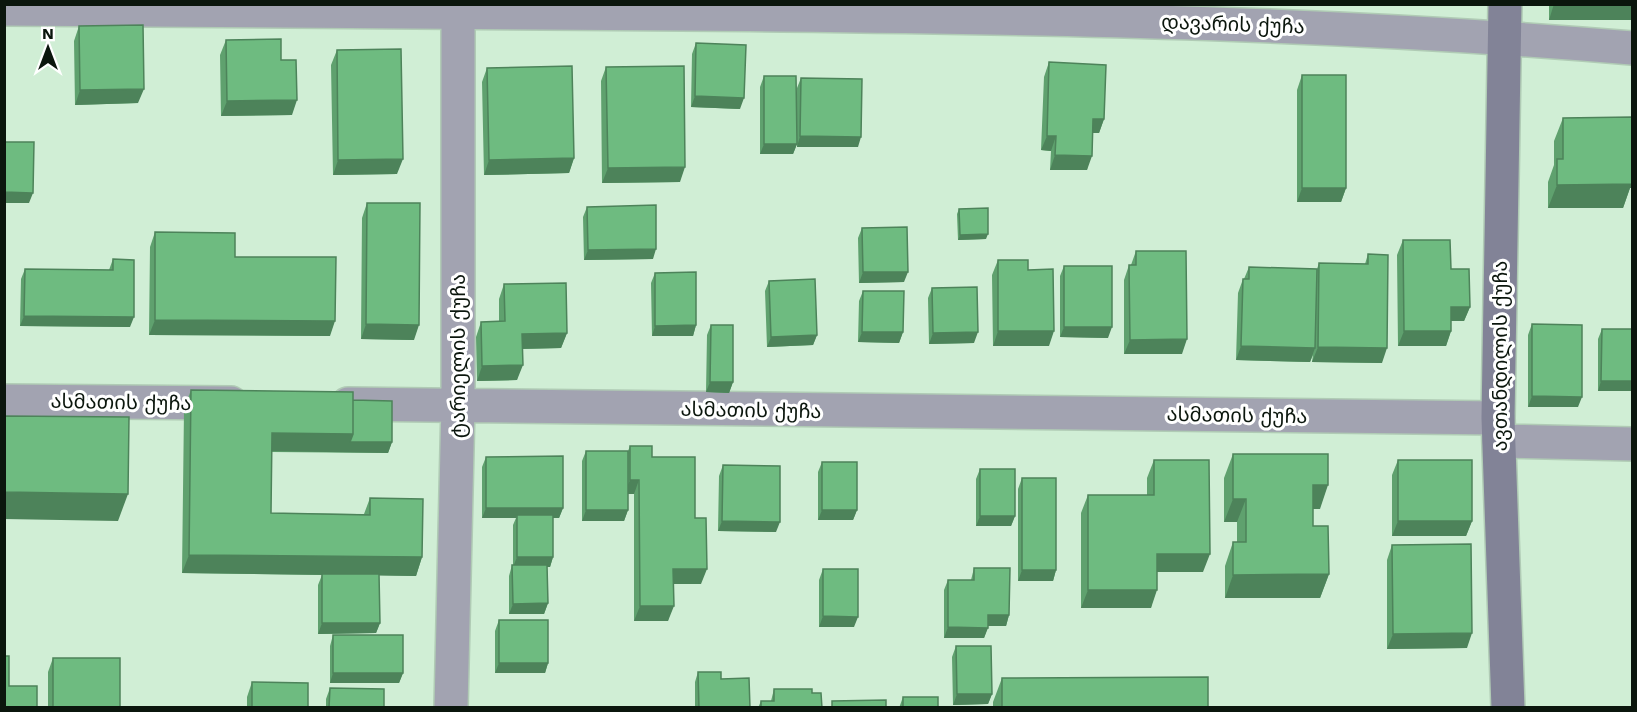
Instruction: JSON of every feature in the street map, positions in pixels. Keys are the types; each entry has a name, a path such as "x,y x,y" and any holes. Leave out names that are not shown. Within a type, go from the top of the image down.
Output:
{"street":[{"name":"ავთანდილის ქუჩა","path":"1504,4 1498,429 1508,708"},
{"name":"დავარის ქუჩა","path":"4,9 458,8 1050,18 1336,28 1503,37 1632,48"},
{"name":"ტარიელის ქუჩა","path":"451,708 458,405 458,8"},
{"name":"ასმათის ქუჩა","path":"4,401 256,403"},
{"name":"ასმათის ქუჩა","path":"316,404 458,405 1498,429 1632,444"}],"building":[{"path":"143,25 144,89 80,90 79,26"},
{"path":"281,39 281,60 296,60 297,100 227,101 226,40"},
{"path":"696,43 746,45 744,98 695,96"},
{"path":"401,49 403,159 338,160 337,50"},
{"path":"1049,62 1106,65 1104,119 1093,119 1092,156 1055,155 1056,136 1047,136"},
{"path":"572,66 574,158 489,160 487,68"},
{"path":"684,66 685,167 608,168 606,67"},
{"path":"1302,75 1346,75 1346,188 1302,188"},
{"path":"764,76 796,76 797,144 764,144"},
{"path":"801,78 862,79 861,137 800,136"},
{"path":"1632,117 1632,184 1557,185 1557,159 1563,159 1563,118"},
{"path":"4,142 34,142 33,193 4,192"},
{"path":"367,203 420,203 419,325 366,324"},
{"path":"656,205 656,249 588,250 587,207"},
{"path":"988,208 988,234 960,235 959,209"},
{"path":"907,227 908,272 863,272 862,228"},
{"path":"155,232 235,233 235,257 336,257 335,321 155,320"},
{"path":"1403,240 1450,240 1451,269 1469,269 1470,307 1451,307 1451,331 1404,331"},
{"path":"1136,251 1186,251 1187,339 1130,340 1129,265 1136,265"},
{"path":"1368,254 1388,255 1387,348 1318,347 1319,263 1368,264"},
{"path":"113,259 134,260 134,317 24,316 25,269 113,270"},
{"path":"998,260 1028,260 1028,270 1053,269 1054,331 998,331"},
{"path":"1064,266 1112,266 1112,327 1064,327"},
{"path":"1249,267 1317,269 1315,348 1241,346 1243,279 1249,279"},
{"path":"696,272 696,325 655,326 655,273"},
{"path":"815,279 817,335 771,337 769,281"},
{"path":"566,283 567,333 522,334 523,365 482,366 481,322 505,321 504,284"},
{"path":"977,287 978,332 933,333 932,288"},
{"path":"863,291 904,291 903,332 862,332"},
{"path":"1532,324 1582,325 1582,397 1532,396"},
{"path":"711,325 733,325 733,382 710,382"},
{"path":"1602,329 1632,329 1632,381 1601,381"},
{"path":"191,390 353,392 353,434 272,433 271,513 370,515 370,498 423,499 422,557 189,555"},
{"path":"353,400 392,401 392,442 350,442 353,434"},
{"path":"4,416 129,417 128,494 4,492"},
{"path":"630,446 652,446 652,457 695,457 695,518 706,518 707,569 673,569 674,606 640,606 639,480 630,480"},
{"path":"586,451 628,451 628,510 586,510"},
{"path":"1233,454 1328,454 1328,485 1313,485 1313,526 1328,526 1329,574 1233,575 1233,542 1246,542 1246,499 1233,499"},
{"path":"563,456 563,508 486,508 486,457"},
{"path":"1154,460 1209,460 1210,554 1157,554 1157,590 1088,590 1088,495 1154,495"},
{"path":"1398,460 1472,460 1472,521 1398,521"},
{"path":"822,462 857,462 857,510 822,510"},
{"path":"723,465 780,466 780,522 722,521"},
{"path":"980,469 1015,469 1015,516 980,516"},
{"path":"1022,478 1056,478 1056,570 1022,570"},
{"path":"517,515 553,515 553,557 517,557"},
{"path":"1471,544 1472,633 1393,634 1392,545"},
{"path":"512,565 547,565 548,603 513,604"},
{"path":"974,568 1010,568 1009,615 988,615 988,628 948,627 948,580 974,580"},
{"path":"823,569 858,569 858,617 823,616"},
{"path":"322,574 379,574 380,623 322,623"},
{"path":"499,620 548,620 548,663 499,663"},
{"path":"333,635 403,635 403,673 333,673"},
{"path":"956,646 991,646 992,694 957,694"},
{"path":"4,656 9,656 9,686 37,686 37,708 4,708"},
{"path":"53,658 120,658 120,708 53,708"},
{"path":"698,672 721,672 721,679 749,678 750,708 699,708"},
{"path":"1208,677 1208,708 1002,708 1002,678"},
{"path":"252,682 308,683 308,708 252,708"},
{"path":"330,688 384,689 384,708 329,708"},
{"path":"774,689 812,689 812,693 821,693 822,708 761,708 761,701 774,701"},
{"path":"903,697 938,697 938,708 903,708"},
{"path":"886,700 886,708 832,708 832,701"}]}
